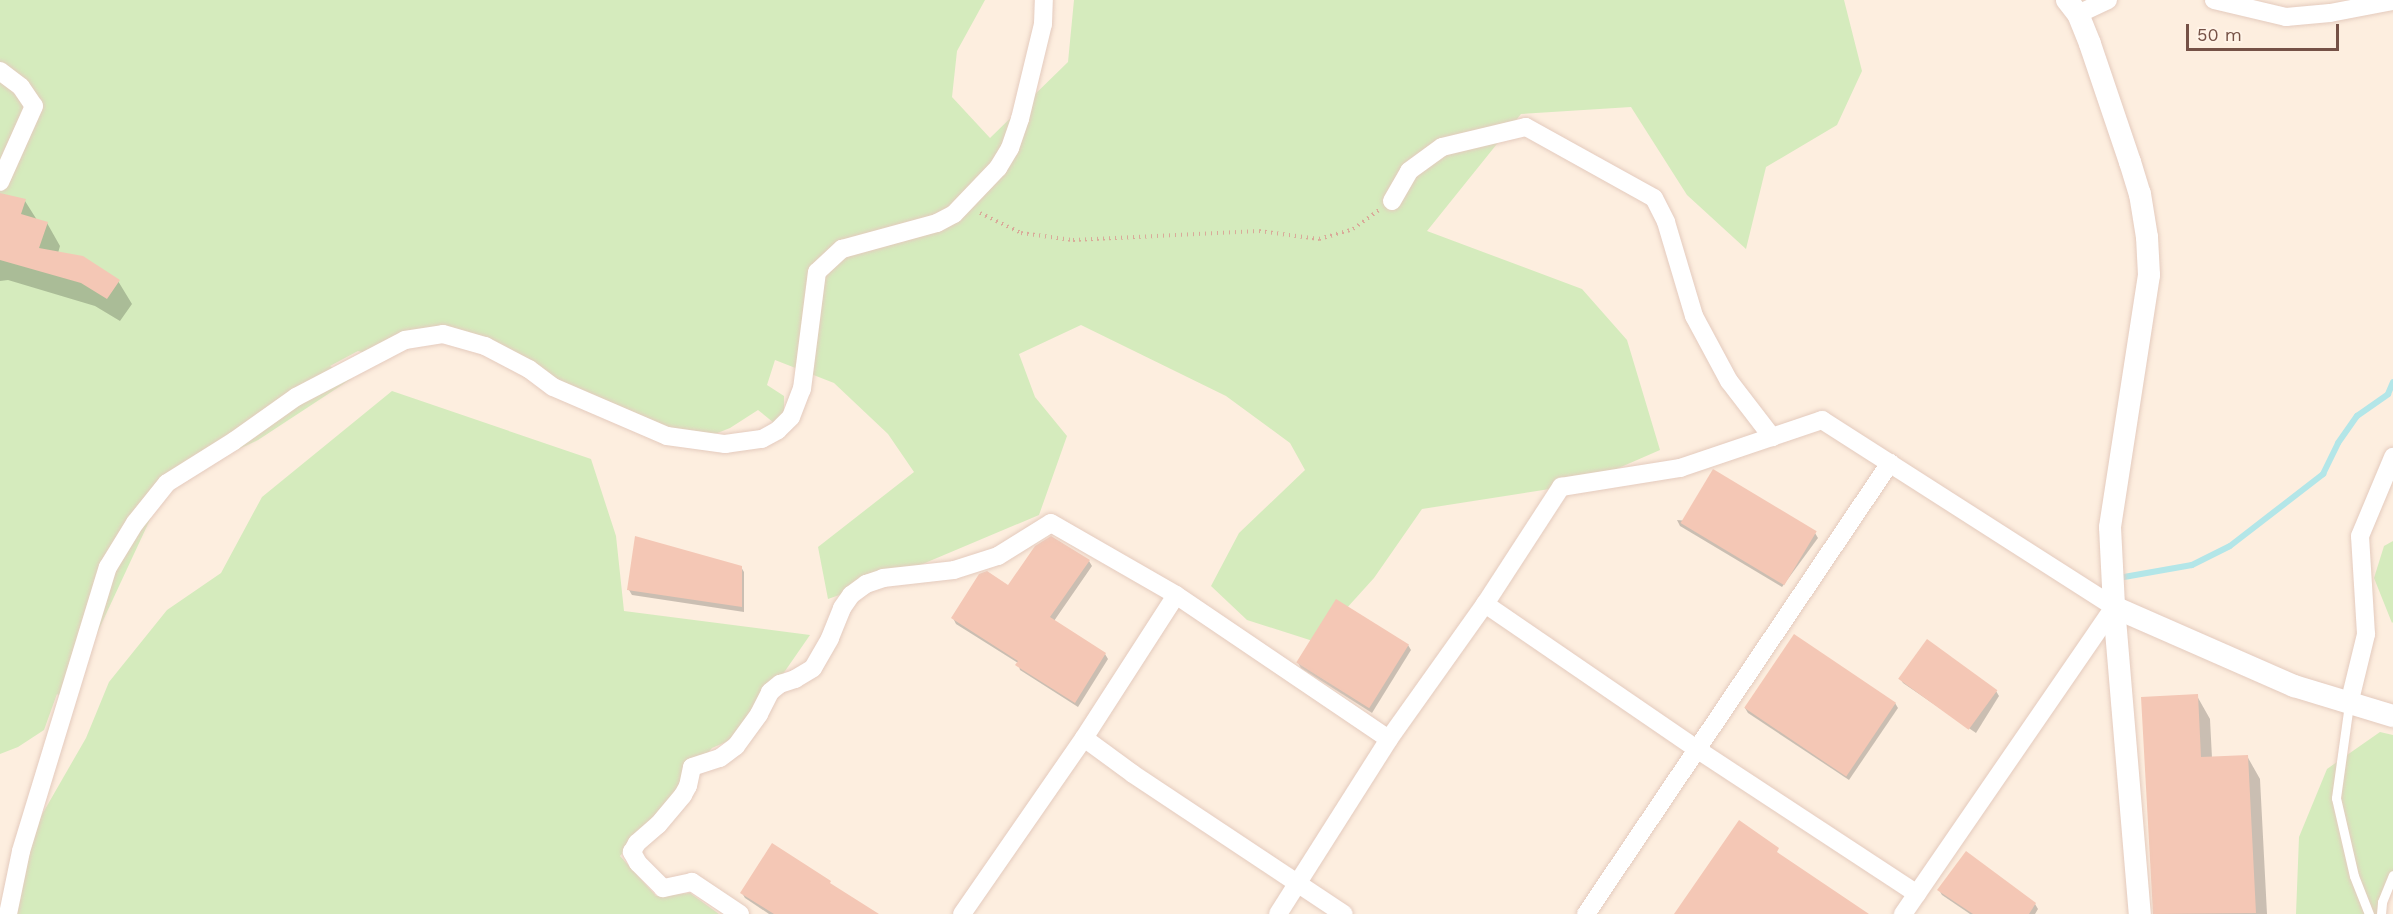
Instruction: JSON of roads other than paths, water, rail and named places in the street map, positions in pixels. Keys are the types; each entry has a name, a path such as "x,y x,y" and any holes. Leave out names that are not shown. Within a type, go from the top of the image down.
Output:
{"street":[{"path":"8,914 21,851 108,567 135,523 167,483 234,441 296,397 373,355 405,340 443,334 485,346 529,369 553,387 667,436 725,444 762,439 778,430 791,417 802,388 817,272 842,249 937,223 954,214 998,168 1010,148 1037,51 1044,0"},
{"path":"2108,0 2073,7 2136,183 2147,237 2149,275 2110,527 2114,607 2140,914"},
{"path":"2214,0 2286,17 2330,13 2393,1"},
{"path":"0,71 21,87 34,106 0,182"},
{"path":"1392,201 1409,171 1442,147 1526,128 1654,198 1666,222 1694,316 1728,381 1772,437"},
{"path":"1278,914 1389,739 1485,604 1561,487 1680,468 1822,420 2114,607 2294,686 2393,716"},
{"path":"2349,704 2366,634 2360,536 2393,457"},
{"path":"1586,914 1890,463"},
{"path":"740,914 692,882 663,888 638,863 632,852 637,843 658,825 683,795 688,786 692,766 720,758 736,746 759,714 770,692 780,684 795,679 813,668 830,638 842,608 851,595 866,584 883,578 954,570 998,556 1051,523 1176,595 1389,739"},
{"path":"962,914 1084,738 1176,595"},
{"path":"1485,604 1698,750 1917,894"},
{"path":"1903,914 2114,607"},
{"path":"1084,738 1344,914"}],"lane":[{"path":"2349,704 2336,798 2354,876 2369,914"},
{"path":"2381,914 2382,902 2393,874"}],"waterway":[{"path":"2124,577 2192,565 2230,546 2323,474 2338,443 2357,416 2388,394 2393,382"}]}
